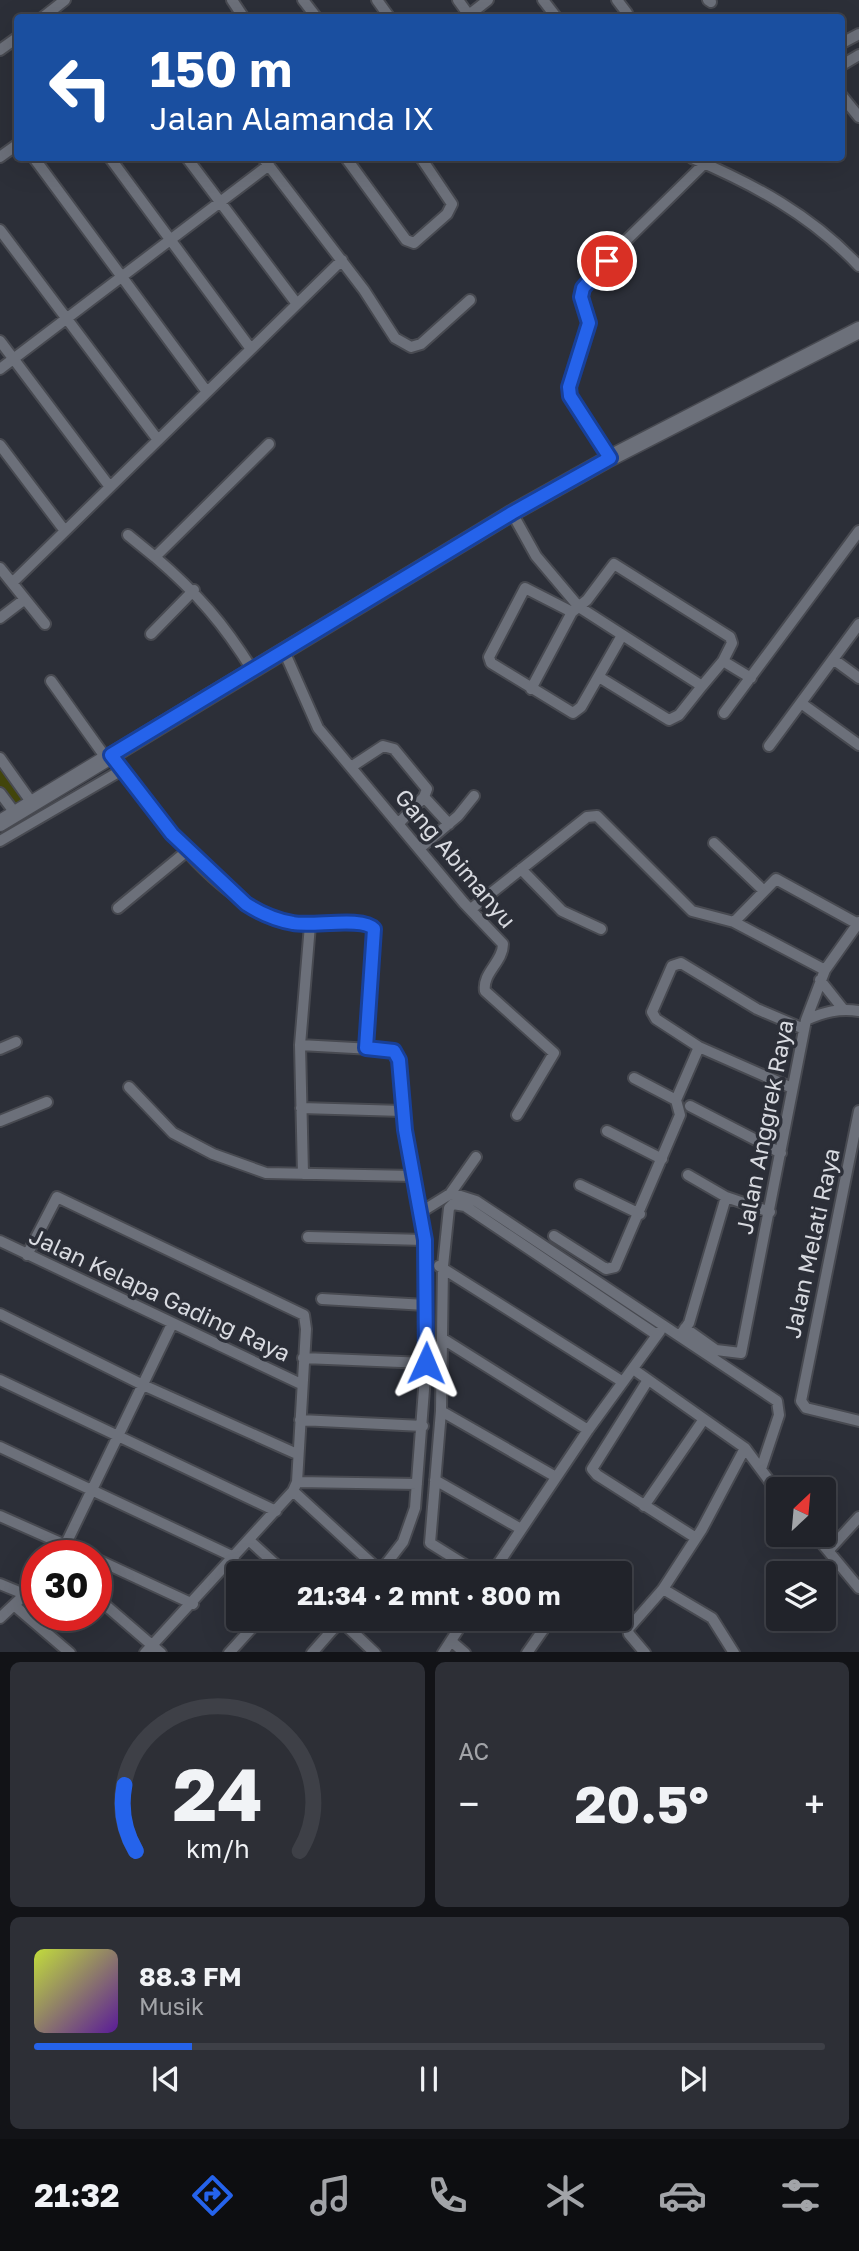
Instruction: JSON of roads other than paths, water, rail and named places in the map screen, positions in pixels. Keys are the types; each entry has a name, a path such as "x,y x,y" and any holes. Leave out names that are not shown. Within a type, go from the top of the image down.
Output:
{"street":[{"path":"47,14 65,0"},
{"path":"303,0 314,14"},
{"path":"376,0 387,14"},
{"path":"472,14 488,0"},
{"path":"543,0 554,14"},
{"path":"617,0 627,13"},
{"path":"845,100 859,117"},
{"path":"36,161 207,392"},
{"path":"112,161 251,349"},
{"path":"189,161 297,304"},
{"path":"0,369 220,202 266,161 342,260 395,338 411,347 421,344 470,300"},
{"path":"348,161 411,242 416,242 452,207 452,200 423,161"},
{"path":"610,458 569,391 589,323 581,297 583,288 590,276 707,161"},
{"path":"710,161 797,211 824,230 859,266"},
{"path":"0,230 158,440"},
{"path":"12,583 342,260"},
{"path":"0,823 512,513 610,458 859,330"},
{"path":"0,341 110,488"},
{"path":"155,557 269,444"},
{"path":"0,445 65,531"},
{"path":"512,513 536,556 575,610"},
{"path":"724,713 859,531"},
{"path":"128,535 194,590 224,625 253,671"},
{"path":"531,689 575,610 587,600 614,564 730,637 732,643 723,661 679,715 668,720 599,677"},
{"path":"0,568 45,624"},
{"path":"621,637 581,707 573,713 494,666 489,657 525,588 575,610 621,637 702,686"},
{"path":"151,634 194,590"},
{"path":"0,618 24,599"},
{"path":"769,746 859,624"},
{"name":"Gang Abimanyu","path":"284,651 318,727 503,947 484,983 485,991 554,1053 540,1081 517,1115"},
{"path":"833,659 859,678"},
{"path":"723,661 751,678"},
{"path":"51,681 108,757 122,770 187,851 234,895 259,912 310,925 363,923 372,926 375,935 366,1048"},
{"path":"801,703 859,745"},
{"path":"351,767 383,746 392,747 426,787 424,797 399,823"},
{"path":"0,758 32,803"},
{"path":"0,841 122,770"},
{"path":"0,793 15,813"},
{"path":"420,848 449,824 474,796"},
{"path":"424,797 449,824"},
{"path":"471,909 587,817 597,816 692,911 734,922 822,975 843,1009"},
{"path":"714,843 764,891"},
{"path":"118,908 187,851"},
{"path":"521,869 562,911 601,929"},
{"path":"734,922 773,880 780,879 858,923"},
{"name":"Jalan Anggrek Raya","path":"685,1328 716,1350 741,1353 805,1024 822,975 858,923"},
{"path":"303,1174 299,1045 310,925"},
{"path":"792,1088 698,1047 653,1016 666,979 677,963 686,965 757,1009 805,1024 823,1012 843,1009 859,1011"},
{"path":"0,1049 16,1042"},
{"path":"299,1045 390,1050 397,1054 403,1111 425,1240 426,1363 415,1508 406,1535 387,1561"},
{"path":"554,1236 611,1270 640,1214 680,1115 676,1100 698,1047"},
{"path":"634,1078 676,1100"},
{"path":"129,1087 173,1133 204,1149 266,1173 414,1175"},
{"path":"0,1121 47,1102"},
{"path":"690,1106 781,1153"},
{"path":"301,1108 403,1111"},
{"name":"Jalan Melati Raya","path":"858,1118 803,1383 803,1407 859,1421"},
{"path":"607,1131 662,1159"},
{"path":"421,1212 451,1193 476,1157"},
{"path":"688,1175 726,1197 770,1212"},
{"path":"580,1185 640,1214"},
{"path":"451,1193 476,1201 660,1332"},
{"path":"27,1255 57,1196 303,1313 306,1329 295,1487 153,1650 112,1612"},
{"path":"679,1338 685,1328 726,1197"},
{"path":"459,1561 430,1543 441,1411 443,1266 449,1208 453,1204 465,1206 660,1332 679,1338 777,1401 779,1415 761,1469"},
{"path":"308,1237 425,1240"},
{"name":"Jalan Kelapa Gading Raya","path":"0,1241 301,1384"},
{"path":"426,1264 443,1266 623,1382"},
{"path":"322,1299 426,1305"},
{"path":"0,1314 143,1385 298,1454"},
{"path":"68,1540 172,1324"},
{"path":"500,1561 588,1430 660,1332"},
{"path":"443,1339 588,1430"},
{"path":"303,1358 426,1363"},
{"path":"633,1369 745,1448 767,1477"},
{"path":"0,1380 276,1511"},
{"path":"648,1380 592,1469 597,1475 696,1538"},
{"path":"441,1411 556,1477"},
{"path":"644,1506 704,1419"},
{"path":"300,1420 423,1426"},
{"path":"0,1447 234,1557"},
{"path":"644,1652 628,1629 663,1589 696,1538 745,1448"},
{"path":"435,1480 521,1529"},
{"path":"295,1487 418,1484"},
{"path":"295,1487 368,1561"},
{"path":"0,1516 43,1540"},
{"path":"829,1550 859,1517"},
{"path":"250,1541 272,1561"},
{"path":"826,1547 859,1588"},
{"path":"112,1566 193,1604"},
{"path":"0,1584 21,1593"},
{"path":"663,1589 712,1618 733,1652"},
{"path":"0,1618 21,1598"},
{"path":"15,1606 69,1652"},
{"path":"230,1652 249,1631"},
{"path":"313,1652 331,1631"},
{"path":"353,1631 374,1652"},
{"path":"444,1652 457,1631"},
{"path":"528,1652 542,1631"},
{"path":"451,1641 464,1652"}]}
